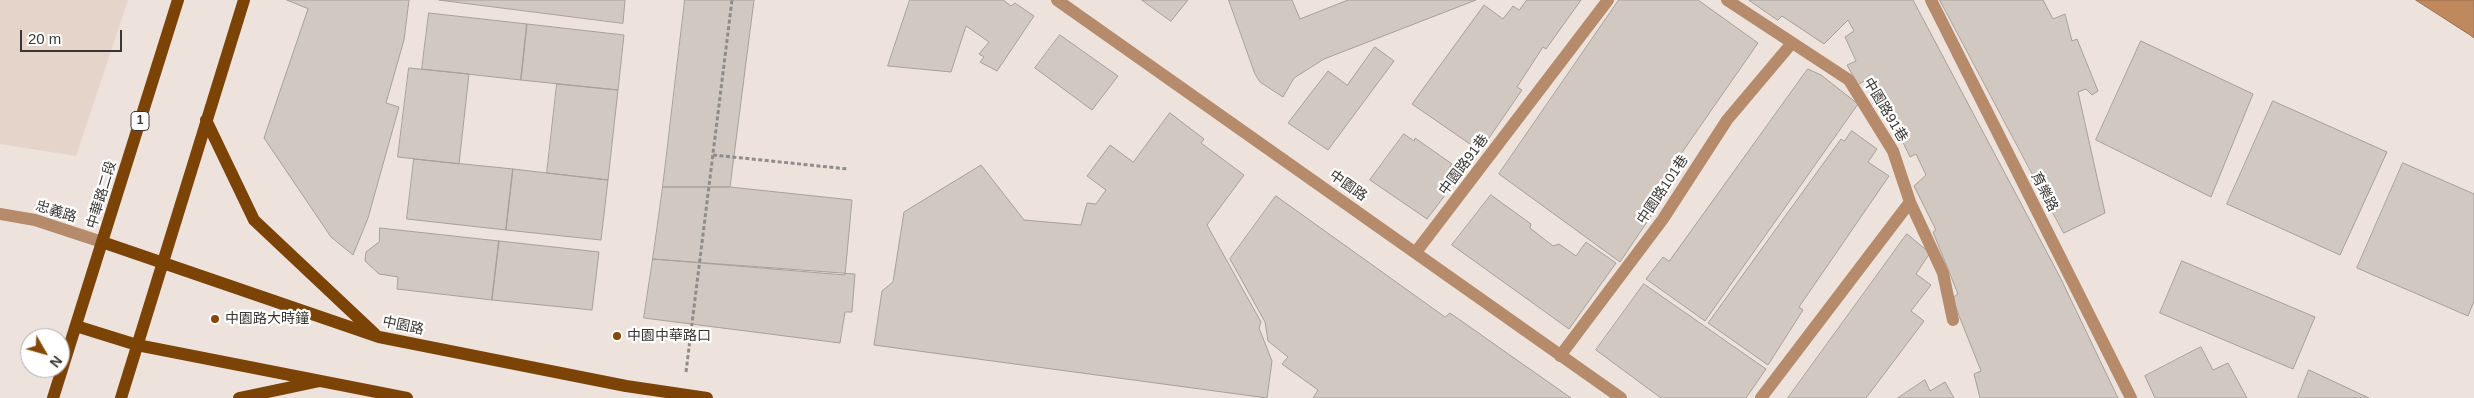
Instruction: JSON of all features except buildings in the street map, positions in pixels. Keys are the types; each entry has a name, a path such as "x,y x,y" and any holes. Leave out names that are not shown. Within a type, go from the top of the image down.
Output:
{"main road":[{"name":"中華路二段","path":"53,398 178,0"},
{"path":"121,398 244,0"},
{"path":"206,120 254,220 379,337"},
{"name":"中園路","path":"102,242 379,337 626,386 707,398"},
{"path":"76,326 137,345 325,380 407,398"},
{"path":"239,398 325,380"}],"street":[{"name":"中園路91巷","path":"1416,252 1608,0"},
{"name":"中園路91巷","path":"1727,0 1849,80 1893,151 1910,202 1943,273 1953,320"},
{"name":"育樂路","path":"1931,0 2131,398"},
{"name":"中園路","path":"1062,1 1621,398"},
{"name":"中園路101巷","path":"1560,356 1663,219 1727,120 1792,43"},
{"path":"1761,398 1910,202"},
{"name":"忠義路","path":"0,214 35,220 102,242"}],"path":[{"path":"684,394 732,0"},
{"path":"713,155 848,169"}],"shaded area":[{"path":"0,0 128,0 76,156 0,144"},
{"path":"2416,0 2474,0 2474,38 2470,35"}],"place":[{"name":"中園路大時鐘","path":"215,319"},
{"name":"中園中華路口","path":"617,336"}]}
